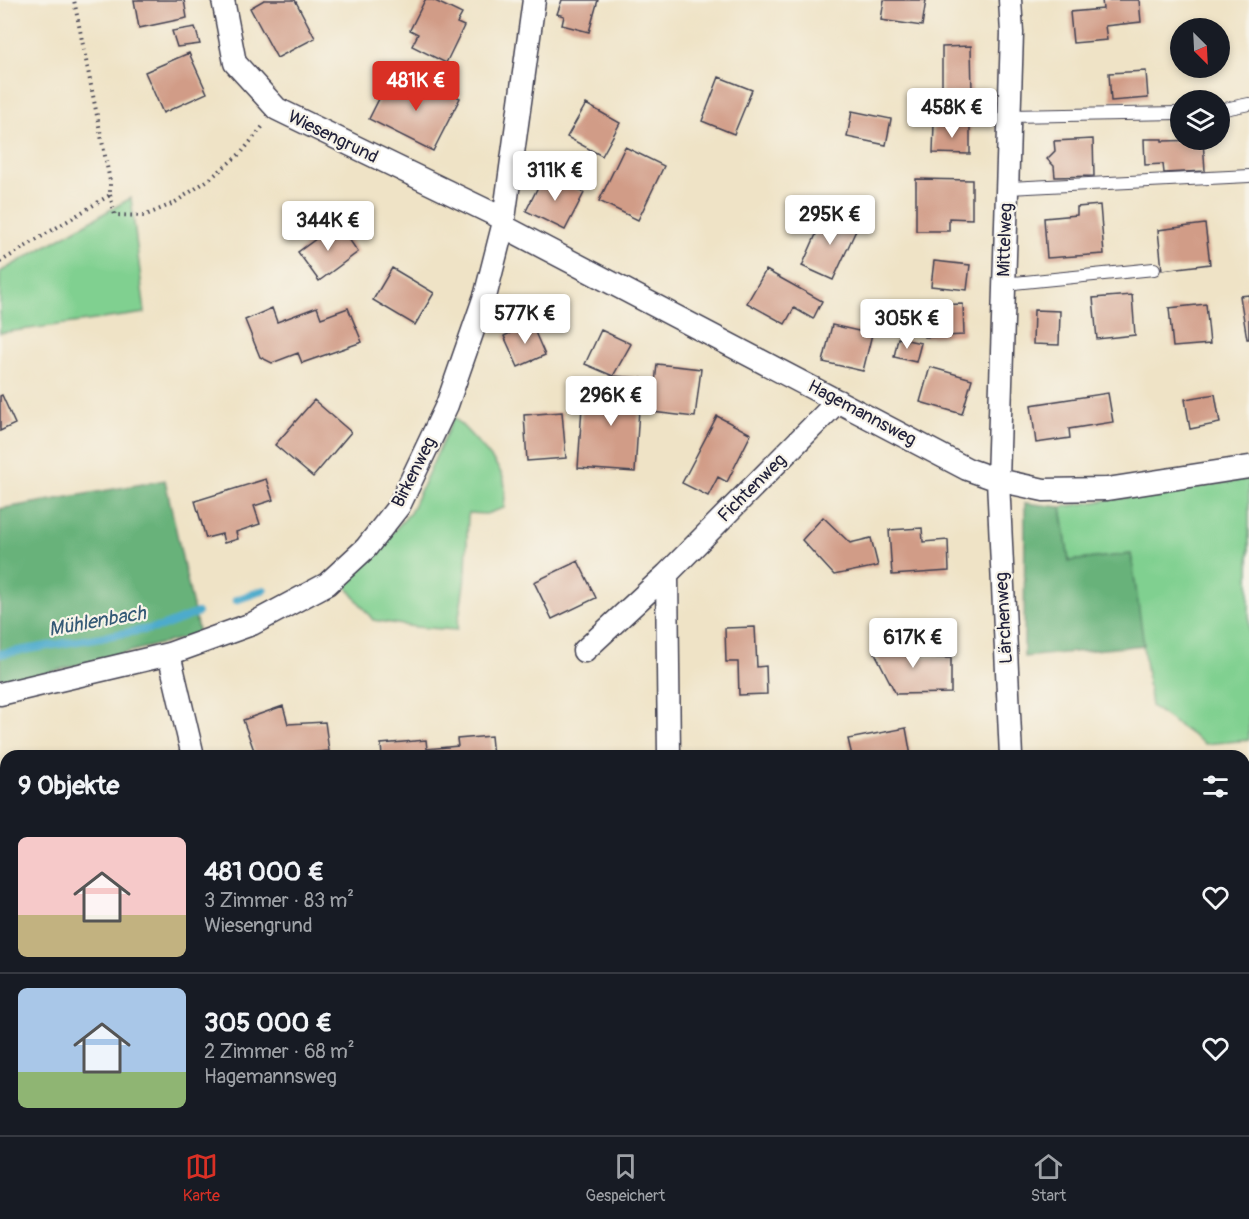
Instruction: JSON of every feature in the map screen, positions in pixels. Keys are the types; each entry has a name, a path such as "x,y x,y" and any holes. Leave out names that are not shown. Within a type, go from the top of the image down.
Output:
{"street":[{"name":"Wiesengrund","path":"223,0 235,63 277,109 503,223"},
{"name":"Birkenweg","path":"0,694 169,654 252,624 327,584 366,548 399,506 447,405 486,293 503,223 534,0"},
{"name":"Mittelweg","path":"998,480 1012,33 1010,0"},
{"name":"Hagemannsweg","path":"503,223 967,469 998,480 1044,490 1107,489 1249,468"},
{"name":"Fichtenweg","path":"584,651 667,574 838,401"},
{"name":"Lärchenweg","path":"998,480 1011,750"},
{"path":"667,574 669,750"},
{"path":"169,654 193,750"}],"lane":[{"path":"1230,108 1249,104"},
{"path":"1009,116 1170,113"},
{"path":"1007,188 1249,176"},
{"path":"1004,284 1154,269"}],"path":[{"path":"74,0 115,215 144,216 174,203 212,178 242,152 277,109"},
{"path":"0,262 110,195"}],"green space":[{"path":"131,198 145,313 0,333 0,272"},
{"path":"454,417 496,465 504,480 505,491 504,508 486,514 468,513 466,571 457,630 415,627 373,620 345,585 410,513"},
{"path":"1249,479 1249,740 1205,744 1151,706 1131,554 1069,561 1061,507"},
{"path":"165,480 199,634 0,685 0,509"},
{"path":"1025,503 1061,507 1069,561 1131,554 1144,645 1024,657"}],"building":[{"path":"134,0 184,0 187,18 139,28"},
{"path":"264,0 295,0 315,38 277,58 250,8"},
{"path":"425,0 433,0 462,14 457,23 464,26 446,63 412,46 418,34 410,30"},
{"path":"562,0 598,0 589,32 562,25 564,16 557,14"},
{"path":"884,0 926,0 922,26 881,20"},
{"path":"1102,0 1139,0 1141,22 1105,26 1107,40 1073,43 1070,12 1103,9"},
{"path":"195,27 200,44 177,47 172,31"},
{"path":"971,46 972,93 942,94 942,47"},
{"path":"189,53 207,93 163,113 145,72"},
{"path":"1146,71 1148,98 1111,101 1109,73"},
{"path":"719,77 752,90 734,134 702,121"},
{"path":"423,79 460,98 433,151 369,119 388,81 415,94"},
{"path":"586,104 620,123 602,156 567,137"},
{"path":"852,111 891,119 886,145 847,137"},
{"path":"934,123 970,125 970,154 933,153"},
{"path":"1093,139 1094,176 1055,177 1054,166 1047,159 1055,151 1054,141"},
{"path":"1144,139 1170,141 1170,150 1204,150 1205,171 1164,173 1163,164 1145,165"},
{"path":"625,147 664,166 638,220 599,201"},
{"path":"545,173 584,193 565,230 526,211"},
{"path":"916,179 972,180 972,219 949,218 949,231 916,231"},
{"path":"1100,205 1104,254 1047,258 1044,218 1077,215 1077,207"},
{"path":"826,212 858,226 833,280 802,266"},
{"path":"338,223 358,252 319,281 298,252"},
{"path":"1205,224 1210,264 1162,270 1158,230"},
{"path":"934,261 970,265 967,290 931,286"},
{"path":"392,268 434,293 415,325 373,300"},
{"path":"766,270 822,301 813,319 794,308 785,324 747,303"},
{"path":"1132,295 1135,335 1097,339 1093,298"},
{"path":"1249,295 1249,339 1247,339 1240,296"},
{"path":"963,304 964,335 924,337 923,305"},
{"path":"1206,304 1210,344 1173,347 1169,308"},
{"path":"317,307 321,318 348,308 362,342 302,363 298,353 272,363 260,357 245,320 272,308 277,322"},
{"path":"1034,310 1060,311 1059,345 1033,344"},
{"path":"531,323 545,355 518,367 504,336"},
{"path":"832,325 872,334 863,371 823,362"},
{"path":"601,330 631,344 613,376 585,364"},
{"path":"898,338 921,343 916,362 894,357"},
{"path":"657,364 701,369 695,417 652,412"},
{"path":"930,367 972,379 962,414 920,402"},
{"path":"613,376 641,378 635,472 578,468 583,391 612,393"},
{"path":"1108,393 1113,422 1069,429 1070,438 1036,443 1031,405"},
{"path":"1215,394 1220,423 1190,429 1185,399"},
{"path":"2,395 15,424 0,431 0,396"},
{"path":"314,400 351,432 313,477 275,445"},
{"path":"562,412 566,458 527,461 524,415"},
{"path":"717,416 751,434 727,482 718,477 708,496 682,483"},
{"path":"266,479 273,500 254,506 260,524 236,532 238,539 224,543 222,534 206,538 195,501"},
{"path":"823,517 850,543 871,538 878,566 834,575 802,540"},
{"path":"922,528 923,542 948,540 949,571 892,575 889,530"},
{"path":"578,561 596,598 552,619 534,582"},
{"path":"755,627 757,667 766,666 767,694 739,695 738,662 726,662 725,628"},
{"path":"905,632 918,657 951,658 951,693 896,694 873,649"},
{"path":"283,706 288,724 325,722 329,750 254,750 243,720"},
{"path":"906,728 910,750 851,750 848,739"},
{"path":"491,736 492,750 382,750 381,744 426,740 427,749 458,746 457,739"}],"waterway":[{"name":"Mühlenbach","path":"236,600 264,590"},
{"name":"Mühlenbach","path":"0,654 161,627 197,613"}]}
